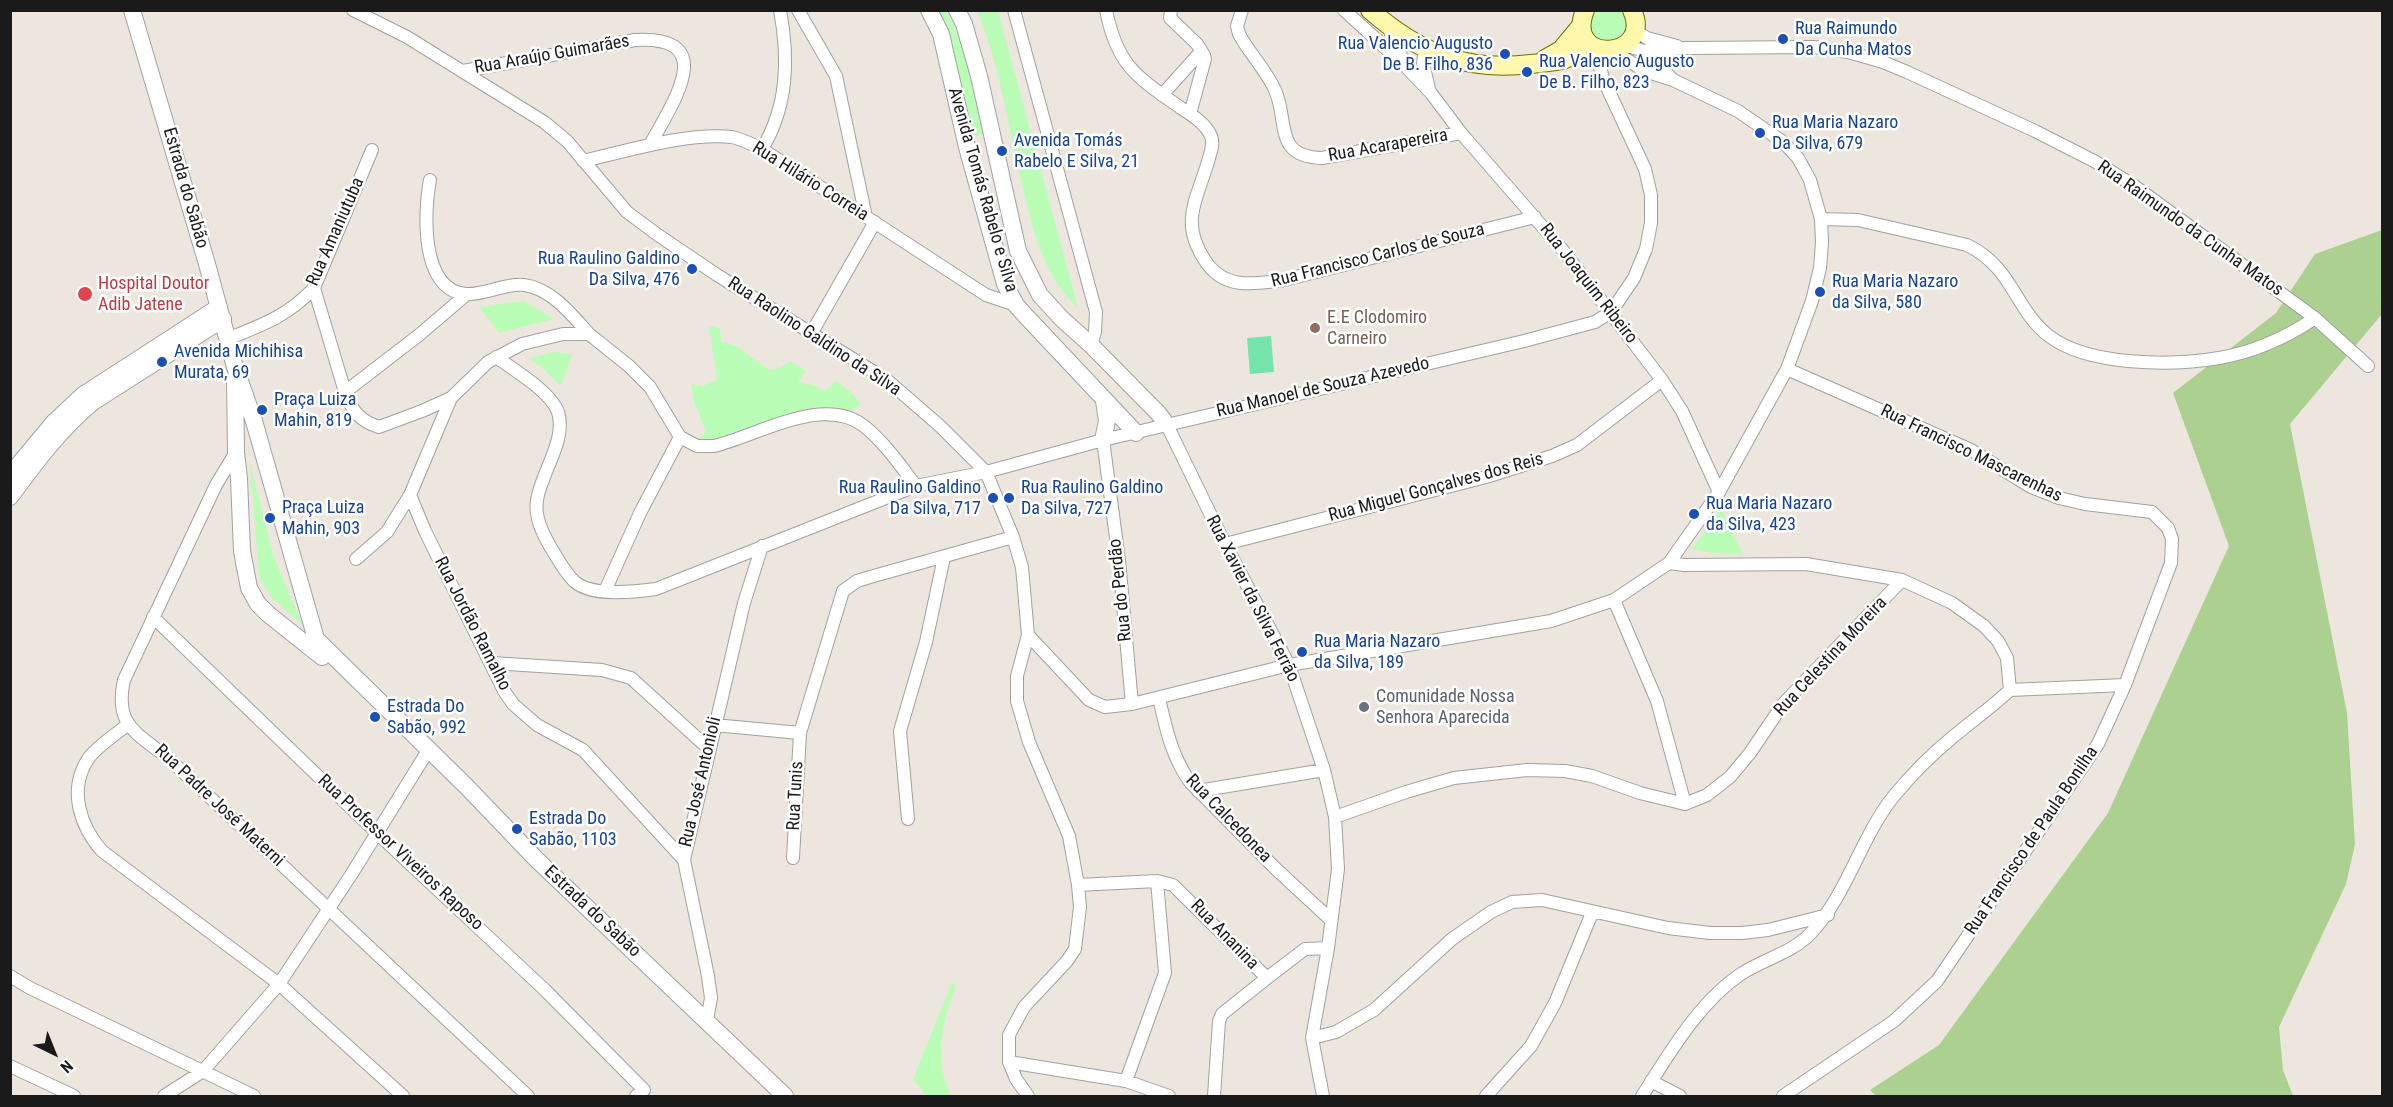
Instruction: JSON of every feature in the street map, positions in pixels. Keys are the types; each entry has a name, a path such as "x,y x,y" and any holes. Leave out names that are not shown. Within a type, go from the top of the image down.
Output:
{"main road":[{"name":"Rua Joaquim Ribeiro","path":"1370,10 1389,27 1425,50"},
{"path":"1583,18 1586,40 1593,46"},
{"path":"1535,64 1561,50 1583,18"},
{"path":"1425,50 1482,66 1508,67 1552,63 1567,60 1632,28"}],"street":[{"name":"Estrada do Sabão","path":"132,10 316,639 429,749 536,859 785,1096"},
{"name":"Rua Raolino Galdino da Silva","path":"353,10 407,37 544,122 567,141 627,212 658,235 811,334 887,380 942,427 986,472 1013,537 1022,567 1028,634 1017,676 1017,701 1029,742 1069,836 1078,885 1080,916 1075,949 1067,961 1024,1007 1009,1035 1009,1062 1016,1079 1028,1096"},
{"path":"762,149 777,121 785,88 785,49 780,10"},
{"path":"798,10 836,76 871,220 811,334"},
{"name":"Avenida Tomás Rabelo e Silva","path":"929,10 941,34 967,147 1005,284 1016,305 1136,433"},
{"name":"Avenida Tomás Rabelo e Silva","path":"957,10 964,24 979,76 1018,251 1040,295 1158,413 1167,425"},
{"path":"1014,10 1096,312 1095,332 1090,345"},
{"name":"Rua Francisco Carlos de Souza","path":"1107,10 1116,46 1123,60 1162,95 1205,127 1212,142 1190,225 1197,249 1209,267 1230,281 1253,285 1284,280 1535,217"},
{"path":"1172,10 1170,18 1197,44 1205,59 1190,114"},
{"name":"Rua Acarapereira","path":"1242,10 1237,26 1239,34 1274,87 1288,144 1296,152 1312,158 1330,157 1461,133"},
{"path":"1344,10 1408,69"},
{"name":"Rua Joaquim Ribeiro","path":"1389,27 1393,41 1408,69 1431,93 1461,133 1535,217 1662,380 1682,411 1719,492"},
{"path":"1632,28 1655,51 1661,67 1672,80"},
{"path":"1028,634 1089,700 1106,707 1159,698 1289,665 1551,621 1614,600 1669,563 1719,492 1787,369 1812,300 1820,268 1821,219 1810,180 1798,158 1784,142 1738,111 1672,80 1645,71 1632,28"},
{"name":"Rua Raimundo da Cunha Matos","path":"1632,28 1687,48"},
{"name":"Rua Raimundo da Cunha Matos","path":"1632,28 1644,51 1687,48 1814,47 1848,52 1907,72 2094,161 2133,185 2316,318 2368,366"},
{"name":"Rua Araújo Guimarães","path":"463,71 635,39 652,39 668,43 680,52 684,60 684,77 650,145"},
{"name":"Rua Manoel de Souza Azevedo","path":"496,357 544,394 556,408 559,421 558,438 537,497 536,506 540,525 567,573 585,588 637,592 656,589 916,486 986,472 1104,440 1582,327 1611,312 1634,278 1646,249 1651,223 1651,195 1645,169 1604,81 1593,46"},
{"name":"Rua Joaquim Ribeiro","path":"1425,50 1423,63 1431,93"},
{"path":"1162,95 1197,56 1204,54"},
{"name":"Rua Hilário Correia","path":"584,161 650,145 713,137 734,138 762,149 986,295 1016,305"},
{"path":"967,147 993,142"},
{"name":"Rua Amaniutuba","path":"229,344 272,322 314,288 372,150"},
{"path":"430,180 426,208 427,231 434,269 446,286 456,292 466,294 524,285 536,289 566,309 589,334 629,366 650,387 680,437 697,446 714,446 795,419 843,416 863,425 873,434 916,486"},
{"path":"1821,219 1858,220 1967,245 1983,253 1999,268 2037,324 2064,345 2085,353 2125,360 2186,361 2220,358 2276,341 2316,318"},
{"path":"314,288 351,407 358,416 379,427 452,398 496,357 522,344 563,334 589,334"},
{"path":"345,392 419,335 466,294"},
{"path":"10,497 54,439 78,415 93,402 192,339 221,313"},
{"path":"10,475 54,422 83,395 221,313"},
{"path":"192,339 206,335 229,344"},
{"name":"Estrada do Sabão","path":"235,367 236,450 242,551 249,588 258,604 283,627 322,658 351,675"},
{"name":"Rua Francisco Mascarenhas","path":"1787,369 1971,450 2013,477 2040,490 2074,502 2152,512 2160,519"},
{"name":"Rua Miguel Gonçalves dos Reis","path":"1224,544 1476,480 1552,456 1577,445 1662,380"},
{"path":"356,559 387,532 410,495 452,398"},
{"path":"1104,401 1107,421 1104,440"},
{"name":"Rua Xavier da Silva Ferrão","path":"1167,425 1224,544 1289,665 1324,770 1335,817 1338,869 1328,948 1312,1038 1323,1096"},
{"path":"605,591 640,513 680,437"},
{"path":"263,453 252,440 241,442 216,485 124,680 122,709 127,725 96,751 83,768 79,779 78,795 81,818 86,830 102,851 279,984 403,1096"},
{"name":"Rua do Perdão","path":"1104,440 1119,560 1132,704"},
{"name":"Rua Jordão Ramalho","path":"410,495 425,531 504,691 518,709 537,725 583,750 684,860"},
{"name":"Rua Francisco de Paula Bonilha","path":"1784,1096 1894,1021 1937,981 2098,744 2125,686 2171,563 2172,539 2168,528 2160,519"},
{"path":"908,819 900,732 926,642 944,557 1013,537"},
{"name":"Rua José Antonioli","path":"707,1020 711,998 708,976 684,860 708,748 744,603 762,546"},
{"name":"Rua Tunis","path":"793,858 800,733 839,598 845,588 870,577 944,557"},
{"path":"1669,563 1684,566 1806,564 1902,580 1952,603 1984,626 1998,641 2007,658 2010,690"},
{"name":"Rua Celestina Moreira","path":"1685,804 1707,795 1730,777 1750,753 1783,704 1902,580"},
{"path":"1335,817 1454,778 1527,770 1565,771 1592,776 1640,793 1685,804 1657,701 1614,600"},
{"name":"Rua Professor Viveiros Raposo","path":"153,617 544,990 640,1094"},
{"path":"492,663 602,670 631,678 708,748"},
{"path":"1642,1096 1708,1000 1742,974 1777,957 1806,939 1828,915 1873,829 1893,798 1955,735 1989,710 2010,690 2125,686"},
{"name":"Rua Calcedonea","path":"1159,698 1166,730 1180,769 1198,791 1283,876 1331,920"},
{"name":"Rua Padre José Materni","path":"127,725 168,758 528,1096"},
{"path":"714,725 800,733"},
{"path":"164,1096 202,1071 279,984 429,749"},
{"path":"1198,791 1324,770"},
{"path":"1126,1081 1165,974 1157,881"},
{"name":"Rua Ananina","path":"1078,885 1157,881 1178,888 1268,978 1222,1014 1219,1021 1214,1096"},
{"path":"1312,1038 1336,1032 1374,1010 1452,939 1491,912 1512,902 1542,900 1592,913 1668,928 1710,933 1768,930 1828,915"},
{"path":"1486,1096 1531,1046 1555,1003 1592,913"},
{"path":"1268,978 1305,949 1328,948"},
{"path":"10,976 30,988 254,1096"},
{"path":"1009,1062 1126,1081 1169,1096"},
{"path":"10,1066 74,1096"},
{"path":"1651,1082 1680,1096"}],"green space":[{"path":"936,11 947,11 959,41 973,86 983,134 972,137 952,48"},
{"path":"977,11 998,11 1078,308 1066,295 1047,266 1035,234 997,73"},
{"path":"1592,11 1626,11 1628,13 1624,41 1597,43 1587,18"},
{"path":"2382,230 2382,314 2290,424 2347,713 2355,844 2346,884 2279,1027 2283,1070 2293,1096 1876,1096 1870,1090 1939,1045 2108,813 2229,546 2173,393 2276,313 2315,254"},
{"path":"524,301 554,319 499,333 479,307"},
{"path":"709,326 719,328 722,342 736,346 769,370 780,368 790,361 806,371 798,382 813,385 825,391 836,381 851,392 861,404 851,411 835,410 774,420 732,433 720,440 695,441 706,432 694,401 691,384 703,386 717,380"},
{"path":"1271,336 1274,372 1250,374 1247,338"},
{"path":"553,352 572,354 561,386 529,358"},
{"path":"250,463 273,555 302,624 272,598 259,577"},
{"path":"1721,509 1743,554 1713,553 1692,549"},
{"path":"952,983 957,986 947,1012 941,1055 951,1096 926,1096 913,1079"}],"place":[{"name":"Rua Raimundo Da Cunha Matos","path":"1783,39"},
{"name":"Rua Valencio Augusto De B. Filho, 836","path":"1505,54"},
{"name":"Rua Valencio Augusto De B. Filho, 823","path":"1527,72"},
{"name":"Rua Maria Nazaro Da Silva, 679","path":"1760,133"},
{"name":"Avenida Tomás Rabelo E Silva, 21","path":"1002,151"},
{"name":"Rua Raulino Galdino Da Silva, 476","path":"692,269"},
{"name":"Rua Maria Nazaro da Silva, 580","path":"1820,292"},
{"name":"Hospital Doutor Adib Jatene","path":"85,294"},
{"name":"E.E Clodomiro Carneiro","path":"1315,328"},
{"name":"Avenida Michihisa Murata, 69","path":"162,362"},
{"name":"Praça Luiza Mahin, 819","path":"262,410"},
{"name":"Rua Raulino Galdino Da Silva, 717","path":"993,498"},
{"name":"Rua Raulino Galdino Da Silva, 727","path":"1009,498"},
{"name":"Rua Maria Nazaro da Silva, 423","path":"1694,514"},
{"name":"Praça Luiza Mahin, 903","path":"270,518"},
{"name":"Rua Maria Nazaro da Silva, 189","path":"1302,652"},
{"name":"Comunidade Nossa Senhora Aparecida","path":"1364,707"},
{"name":"Estrada Do Sabão, 992","path":"375,717"},
{"name":"Estrada Do Sabão, 1103","path":"517,829"}]}
